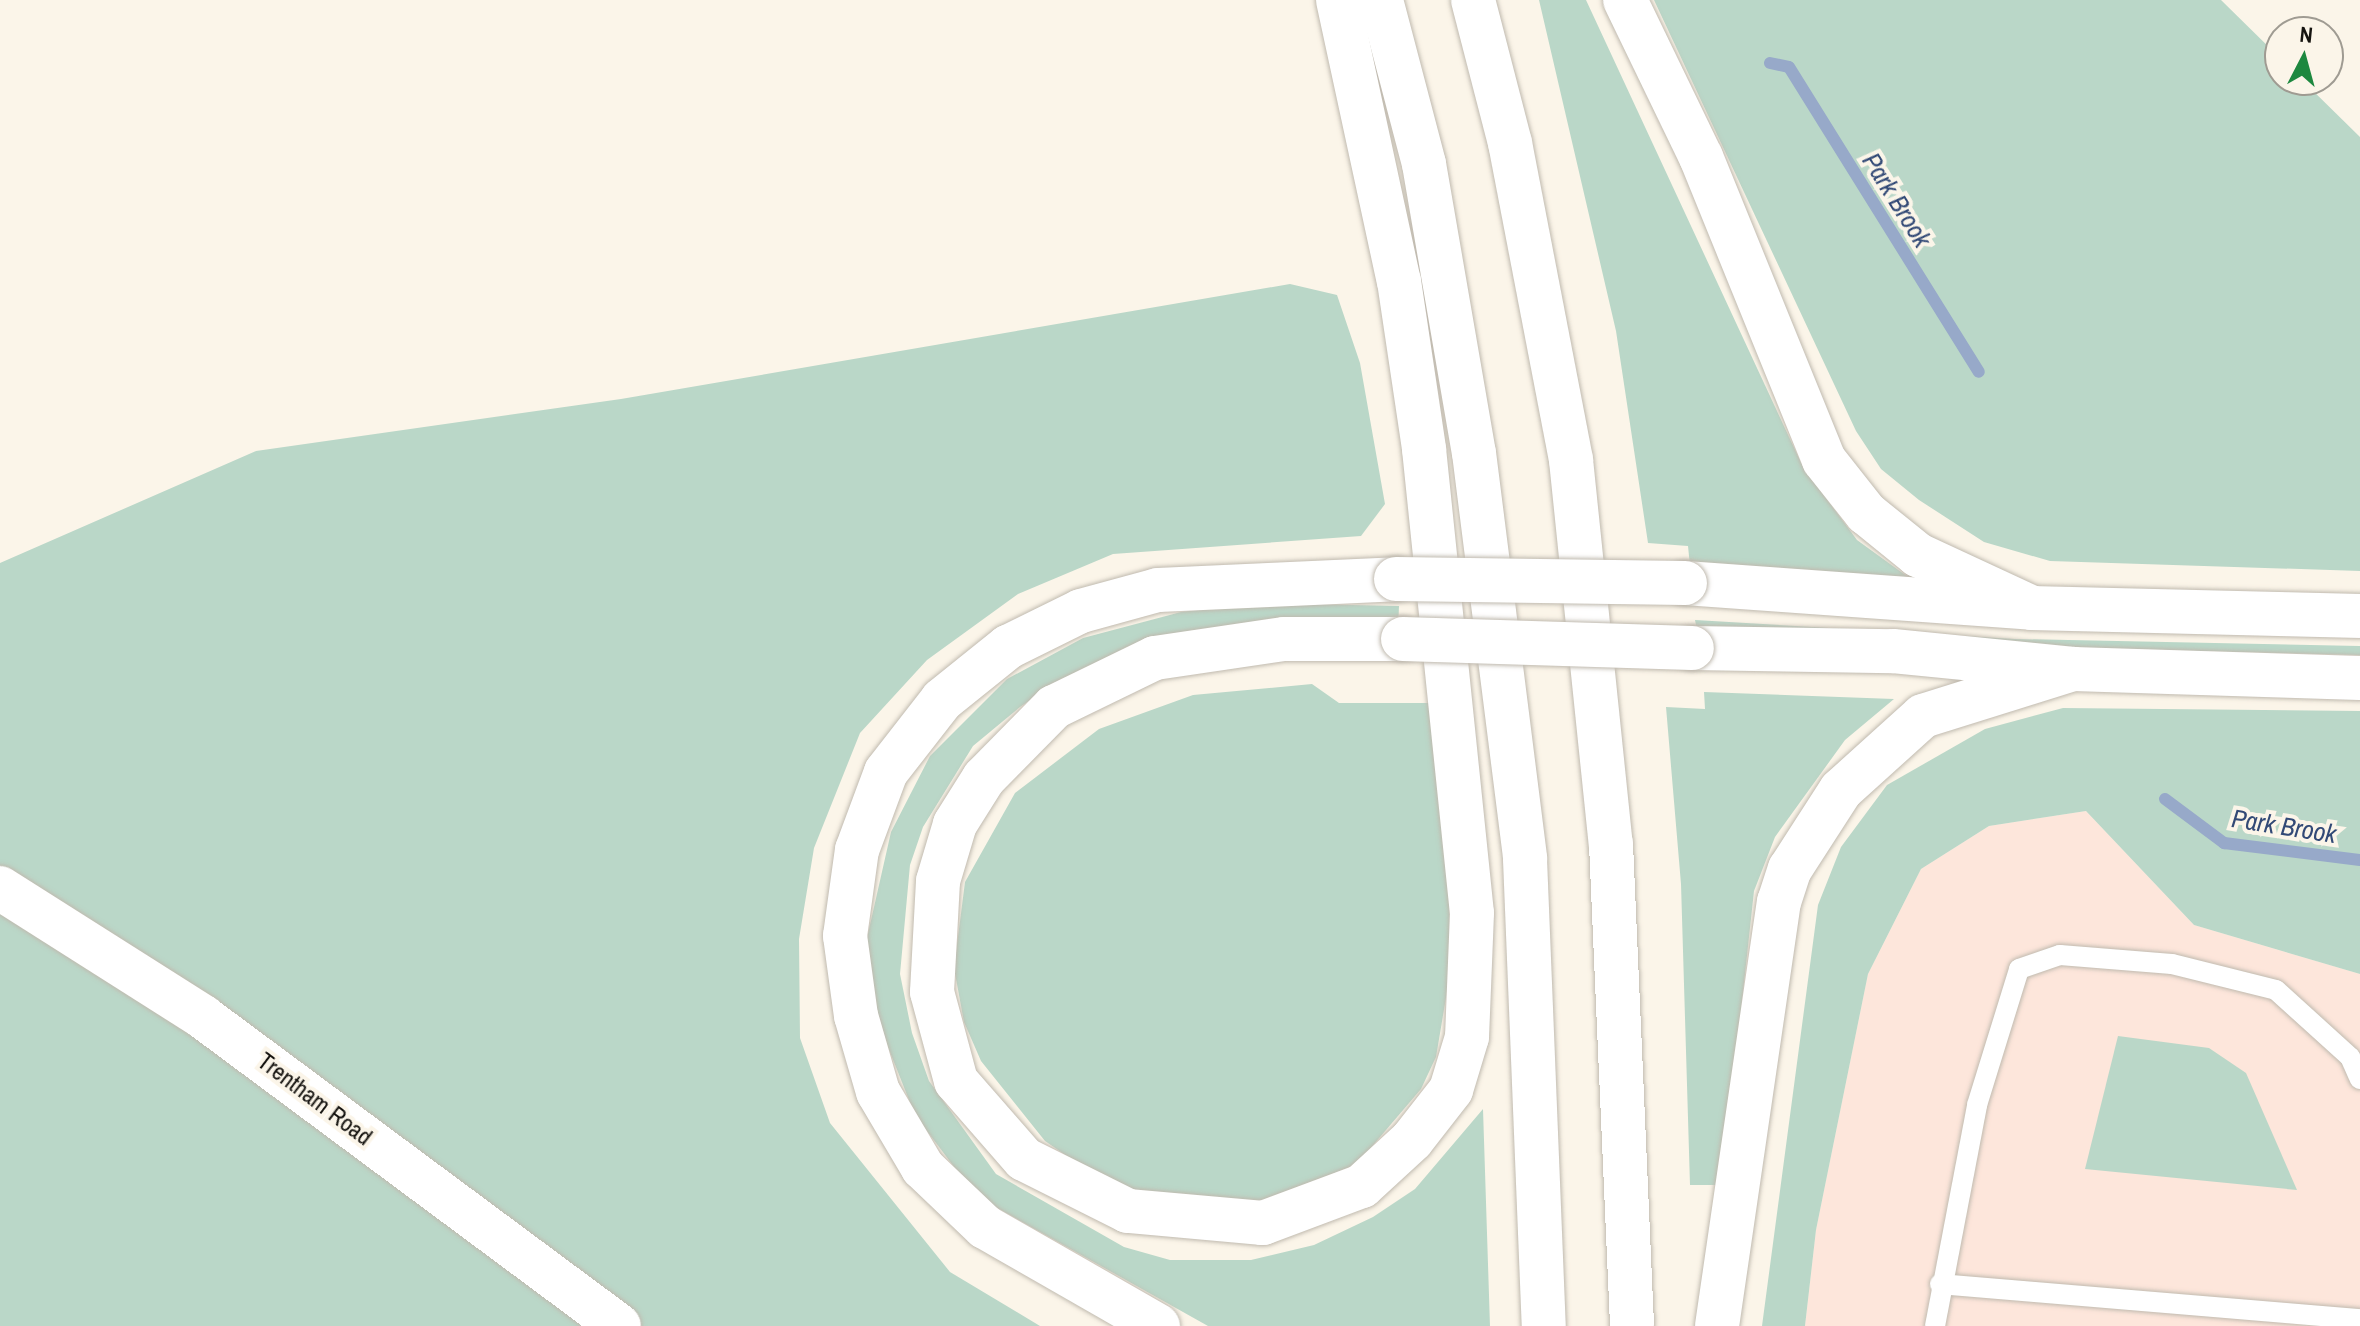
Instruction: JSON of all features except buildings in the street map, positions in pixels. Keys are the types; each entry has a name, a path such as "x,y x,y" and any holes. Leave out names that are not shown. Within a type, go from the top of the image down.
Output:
{"highway":[{"path":"1338,0 1399,281 1424,449 1472,913 1467,1037 1451,1090 1412,1140 1362,1186 1263,1223 1128,1211 1024,1159 956,1081 932,992 938,881 955,824 984,778 1054,707 1155,658 1284,639 1403,639 1692,648 1893,651 2073,669 2360,678"},
{"path":"1381,0 1424,164 1474,453 1525,859 1544,1326"},
{"path":"1473,0 1510,143 1571,460 1611,844 1632,1326"},
{"path":"1625,0 1701,157 1824,460 1866,513 1918,555 2032,608"},
{"path":"1158,1326 985,1227 923,1168 878,1092 856,1016 845,936 857,850 886,772 942,700 1008,647 1081,611 1158,590 1396,579 1685,583 2032,608 2360,616"},
{"path":"1717,1326 1779,902 1790,869 1841,790 1923,716 2073,669"},
{"name":"Trentham Road","path":"0,888 203,1017 619,1326"}],"lane":[{"path":"1935,1326 1940,1284 1977,1105 2019,969 2060,955 2088,957 2172,964 2276,990 2350,1057 2360,1079"},
{"path":"1940,1284 2349,1321"}],"shaded area":[{"path":"2086,811 2194,925 2360,974 2360,1326 1805,1326 1816,1230 1868,974 1921,869 1989,826"}],"green space":[{"path":"1539,0 1586,0 1803,467 1857,540 1908,577 1690,566 1688,546 1648,543 1616,331"},
{"path":"1654,0 2221,0 2264,42 2264,96 2318,96 2360,137 2360,571 2050,561 1984,542 1919,500 1881,469 1856,431"},
{"path":"1290,284 1337,295 1360,363 1385,504 1361,536 1113,554 1018,594 927,660 860,733 814,848 799,939 800,1038 830,1123 950,1272 1040,1326 0,1326 0,563 256,451 621,399"},
{"path":"1257,603 1399,606 1398,630 1132,651 1061,679 1020,707 973,746 923,827 910,865 900,974 912,1033 929,1081 996,1174 1124,1247 1170,1260 1251,1260 1314,1245 1373,1217 1415,1189 1483,1109 1490,1326 1208,1326 976,1196 915,1115 888,1047 870,989 867,938 891,832 930,756 1007,679 1083,638 1181,612"},
{"path":"1695,620 2015,639 2360,646 2360,655 1699,639"},
{"path":"1312,684 1339,703 1430,703 1448,858 1451,968 1436,1057 1421,1089 1357,1164 1261,1203 1177,1200 1109,1185 1045,1141 981,1061 964,1022 954,968 965,882 1015,793 1099,729 1193,695"},
{"path":"1704,692 1894,699 1845,740 1775,837 1754,891 1722,1185 1690,1185 1681,884 1666,707 1705,709"},
{"path":"2063,708 2360,711 2360,974 2194,925 2086,811 1989,826 1921,869 1868,974 1816,1230 1805,1326 1762,1326 1818,905 1841,847 1887,785 1985,729"},
{"path":"2118,1036 2209,1048 2246,1073 2297,1190 2085,1169"}],"waterway":[{"name":"Park Brook","path":"1770,63 1789,67 1979,372"},
{"name":"Park Brook","path":"2165,799 2224,843 2360,860"}]}
